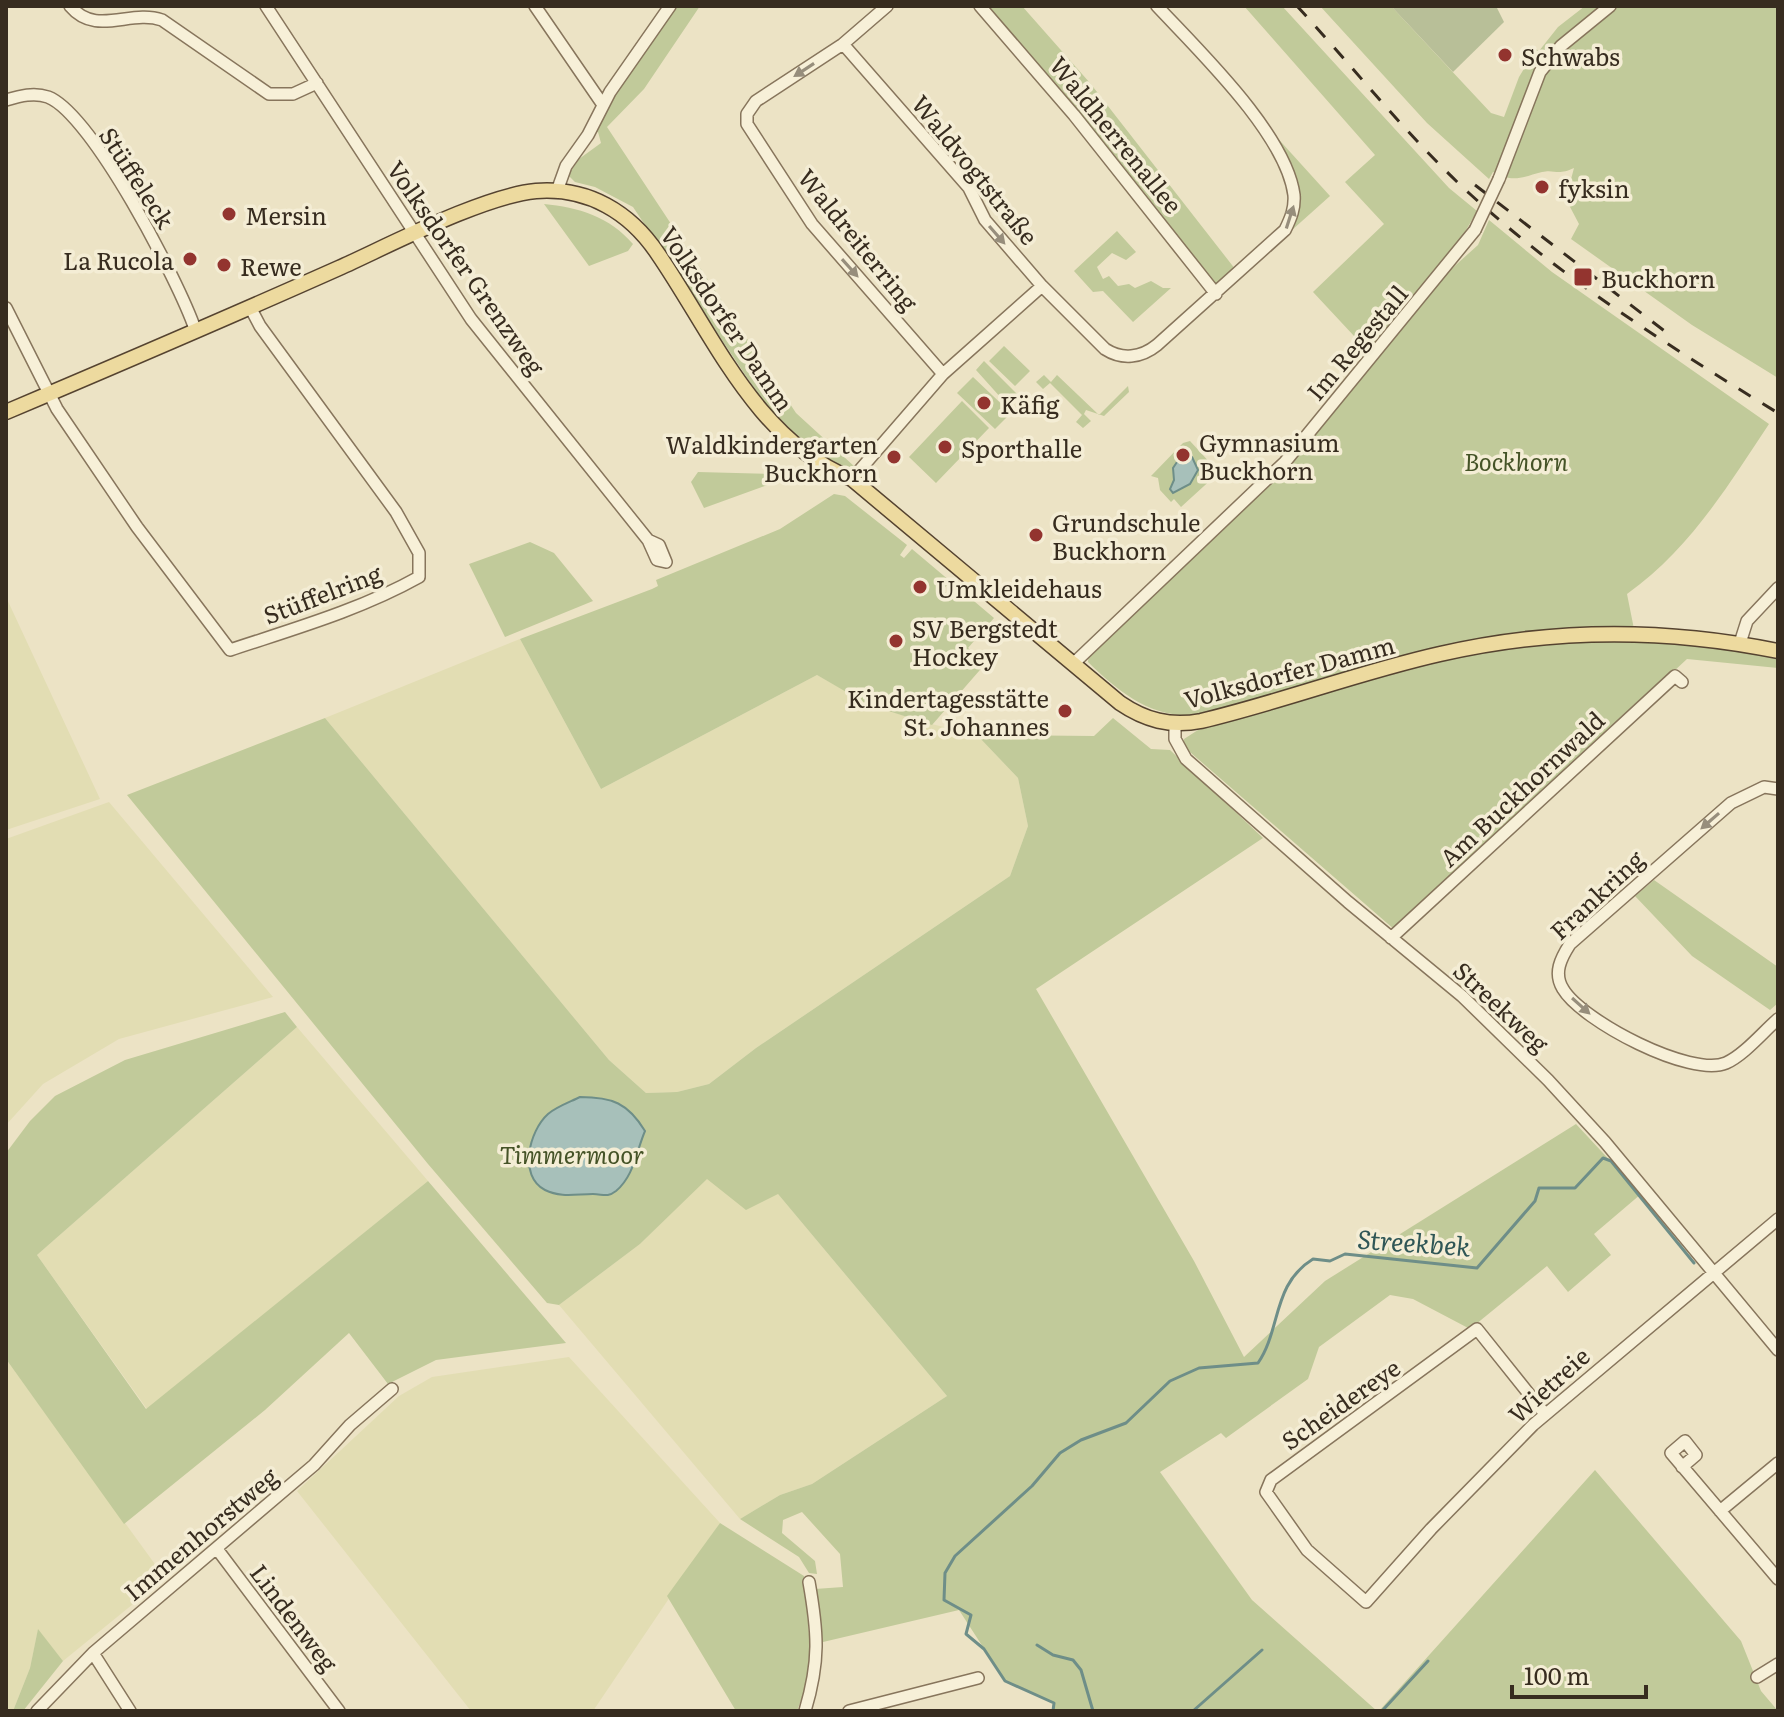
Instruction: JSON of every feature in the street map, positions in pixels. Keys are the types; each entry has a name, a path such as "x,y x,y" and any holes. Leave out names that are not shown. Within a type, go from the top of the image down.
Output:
{"main road":[{"name":"Volksdorfer Damm","path":"6,412 415,234 515,196 557,191 605,203 642,231 769,422 826,469 852,479 1135,713 1175,724 1209,719 1438,654 1522,639 1626,633 1740,643 1778,651"}],"street":[{"path":"70,6 79,16 98,22 147,16 162,20 269,94 293,94 317,83"},
{"name":"Volksdorfer Grenzweg","path":"266,6 471,319 648,540"},
{"path":"535,6 603,105"},
{"path":"557,191 566,166 588,135 603,105 670,6"},
{"name":"Waldreiterring","path":"887,6 843,44 756,101 749,110 747,124 812,224 943,374"},
{"name":"Waldherrenallee","path":"980,6 1082,124 1216,294"},
{"path":"852,479 943,374 1042,286 1102,346 1127,357 1151,350 1285,230 1293,211 1291,183 1274,147 1245,105 1157,6"},
{"name":"Im Regestall","path":"1073,664 1275,473 1475,230 1499,179 1540,72 1561,46 1610,6"},
{"name":"Waldvogtstraße","path":"843,44 969,188 985,220 1042,286"},
{"name":"Stüffeleck","path":"6,100 24,95 48,97 58,103 88,137 132,201 195,329"},
{"name":"Stüffelring","path":"49,394 137,527 230,650 339,612 419,577 419,553 396,512 260,326 250,307"},
{"path":"6,308 49,394"},
{"path":"1740,643 1747,621 1778,588"},
{"name":"Am Buckhornwald","path":"1391,938 1675,676 1682,682"},
{"name":"Streekweg","path":"1175,724 1175,739 1186,759 1477,1009 1555,1086 1778,1350"},
{"name":"Frankring","path":"1778,789 1764,787 1731,803 1570,944 1559,961 1558,973 1563,990 1595,1018 1664,1056 1698,1066 1726,1063 1778,1019"},
{"name":"Wietreie","path":"1366,1602 1431,1529 1545,1414 1778,1219"},
{"name":"Scheidereye","path":"1366,1602 1307,1550 1266,1492 1271,1480 1477,1329 1545,1414"},
{"name":"Immenhorstweg","path":"37,1711 93,1653 314,1465 350,1425 392,1389"},
{"path":"1720,1511 1778,1463"},
{"path":"1682,1467 1778,1579"},
{"name":"Lindenweg","path":"217,1549 339,1711"},
{"path":"805,1711 817,1671 818,1651 809,1582"},
{"path":"93,1653 130,1711"},
{"path":"1757,1677 1778,1664"},
{"path":"849,1711 978,1678"}],"shaded area":[{"path":"6,597 100,799 6,830"},
{"path":"520,639 601,789 817,675 867,703 919,721 977,735 1018,778 1028,826 1010,876 756,1048 709,1084 677,1092 646,1093 609,1060 325,718"},
{"path":"109,802 273,997 119,1039 43,1084 6,1125 6,839"},
{"path":"297,1027 428,1181 147,1409 37,1255"},
{"path":"707,1178 778,1194 947,1396 812,1484 780,1495 740,1519 559,1305 640,1244"},
{"path":"569,1357 720,1523 593,1711 471,1711 297,1491 399,1396 432,1377"},
{"path":"6,1359 165,1578 63,1661 38,1630 30,1668 13,1711 6,1711"}],"green space":[{"path":"670,6 700,6 644,89 607,127 796,413 855,467 845,473 789,433 764,403 633,207 595,187 575,182 568,175 579,159 601,143 598,132 588,135"},
{"path":"985,6 1022,6 1090,83 1239,274 1220,290"},
{"path":"1244,6 1282,6 1449,188 1477,211 1462,237 1368,351 1313,292 1384,224 1345,182 1375,155"},
{"path":"1320,6 1391,6 1491,113 1504,117 1519,77 1536,49 1539,51 1558,27 1585,6 1778,6 1778,378 1692,325 1571,239 1579,224 1569,205 1577,188 1570,183 1574,168 1513,178 1493,172 1489,179 1427,123"},
{"path":"1391,6 1496,6 1504,22 1453,72"},
{"path":"1272,132 1330,196 1292,230 1285,230 1293,211"},
{"path":"544,204 593,215 614,227 633,244 628,251 589,266"},
{"name":"Bockhorn","path":"1489,220 1552,272 1769,424 1689,537 1627,594 1634,629 1549,631 1194,715 1178,715 1149,707 1111,683 1088,662 1089,653 1284,470 1448,272 1478,245"},
{"path":"1117,231 1136,252 1126,260 1112,253 1097,267 1103,279 1109,276 1118,286 1129,284 1135,288 1151,281 1163,288 1171,288 1133,322 1103,291 1093,292 1074,271"},
{"name":"Sporthalle","path":"1004,346 1030,371 1015,386 989,361"},
{"path":"984,361 1017,394 1009,402 1002,399 976,370"},
{"path":"1044,375 1051,382 1057,375 1098,414 1086,410 1084,414 1091,421 1083,428 1076,422 1082,415 1050,383 1043,389 1036,382"},
{"name":"Käfig","path":"973,377 1011,413 995,429 957,393"},
{"path":"1128,386 1129,392 1104,416 1100,414"},
{"name":"Sporthalle","path":"962,401 989,428 936,483 909,457"},
{"path":"1190,441 1213,466 1209,469 1215,476 1181,507 1174,499 1171,502 1160,490 1158,478 1151,476 1183,443"},
{"path":"698,472 771,474 773,483 704,508 691,482"},
{"path":"834,494 845,496 907,545 900,555 904,558 912,549 950,581 943,590 947,594 955,585 994,618 968,648 986,663 932,725 867,704 817,675 601,789 520,639 652,589 658,586 656,580 780,529"},
{"path":"530,542 554,553 593,601 505,637 469,564"},
{"path":"1659,639 1778,655 1778,668 1687,659 1395,930 1183,746 1184,739 1198,730 1431,661 1548,641"},
{"name":"Timmermoor","path":"325,718 609,1060 646,1093 677,1092 709,1084 756,1048 1010,876 1028,826 1018,778 977,735 1094,736 1113,718 1151,749 1170,750 1263,838 1036,989 1194,1261 1244,1357 1325,1281 1576,1124 1641,1194 1594,1234 1611,1255 1568,1292 1547,1266 1470,1329 1413,1299 1390,1295 1319,1347 1308,1379 1226,1438 1221,1433 1160,1472 1252,1600 1377,1711 1053,1711 1054,1703 1005,1681 959,1610 823,1642 815,1589 843,1587 840,1554 802,1512 783,1520 782,1533 815,1561 817,1574 809,1573 799,1557 740,1519 780,1495 812,1484 947,1396 778,1194 746,1210 707,1179 640,1244 559,1305 547,1303 428,1164 127,795"},
{"path":"1654,880 1778,967 1778,1003 1770,1010 1692,956 1635,896"},
{"path":"285,1012 297,1027 37,1255 146,1409 428,1181 566,1343 436,1360 388,1384 349,1333 265,1410 124,1524 6,1359 6,1153 30,1121 55,1096 125,1060"},
{"path":"1595,1470 1741,1641 1761,1691 1778,1711 1379,1711"},
{"path":"720,1523 804,1576 812,1670 797,1711 736,1711 667,1596"},
{"path":"38,1629 63,1661 23,1711 13,1711 30,1668"}],"water":[{"path":"1181,456 1192,457 1198,470 1190,484 1173,493 1170,489 1174,480 1173,468"},
{"path":"580,1097 601,1098 618,1104 632,1114 645,1131 627,1178 610,1194 557,1194 545,1190 531,1175 529,1153 541,1122 555,1109"}],"waterway":[{"name":"Streekbek","path":"1053,1711 1054,1703 1005,1681 984,1649 966,1634 971,1615 944,1600 945,1573 955,1556 1032,1486 1060,1453 1081,1440 1126,1423 1170,1381 1199,1368 1258,1363 1290,1281 1313,1259 1330,1261 1345,1254 1477,1268 1535,1201 1539,1188 1575,1188 1603,1158 1611,1161 1694,1263"},
{"path":"1037,1645 1053,1655 1073,1660 1081,1670 1093,1711"},
{"path":"1193,1711 1262,1650"},
{"path":"1382,1711 1428,1661"}],"railway":[{"path":"1297,6 1425,149 1506,225 1619,311 1778,413"},
{"path":"1475,185 1671,336"}],"place":[{"name":"Schwabs","path":"1505,55"},
{"name":"fyksin","path":"1542,187"},
{"name":"Mersin","path":"229,214"},
{"name":"La Rucola","path":"190,259"},
{"name":"Rewe","path":"224,265"},
{"name":"Buckhorn","path":"1583,277"},
{"name":"Käfig","path":"984,403"},
{"name":"Sporthalle","path":"945,447"},
{"name":"Gymnasium Buckhorn","path":"1183,455"},
{"name":"Waldkindergarten Buckhorn","path":"894,457"},
{"name":"Grundschule Buckhorn","path":"1036,535"},
{"name":"Umkleidehaus","path":"920,587"},
{"name":"SV Bergstedt Hockey","path":"896,641"},
{"name":"Kindertagesstätte St. Johannes","path":"1065,711"}]}
